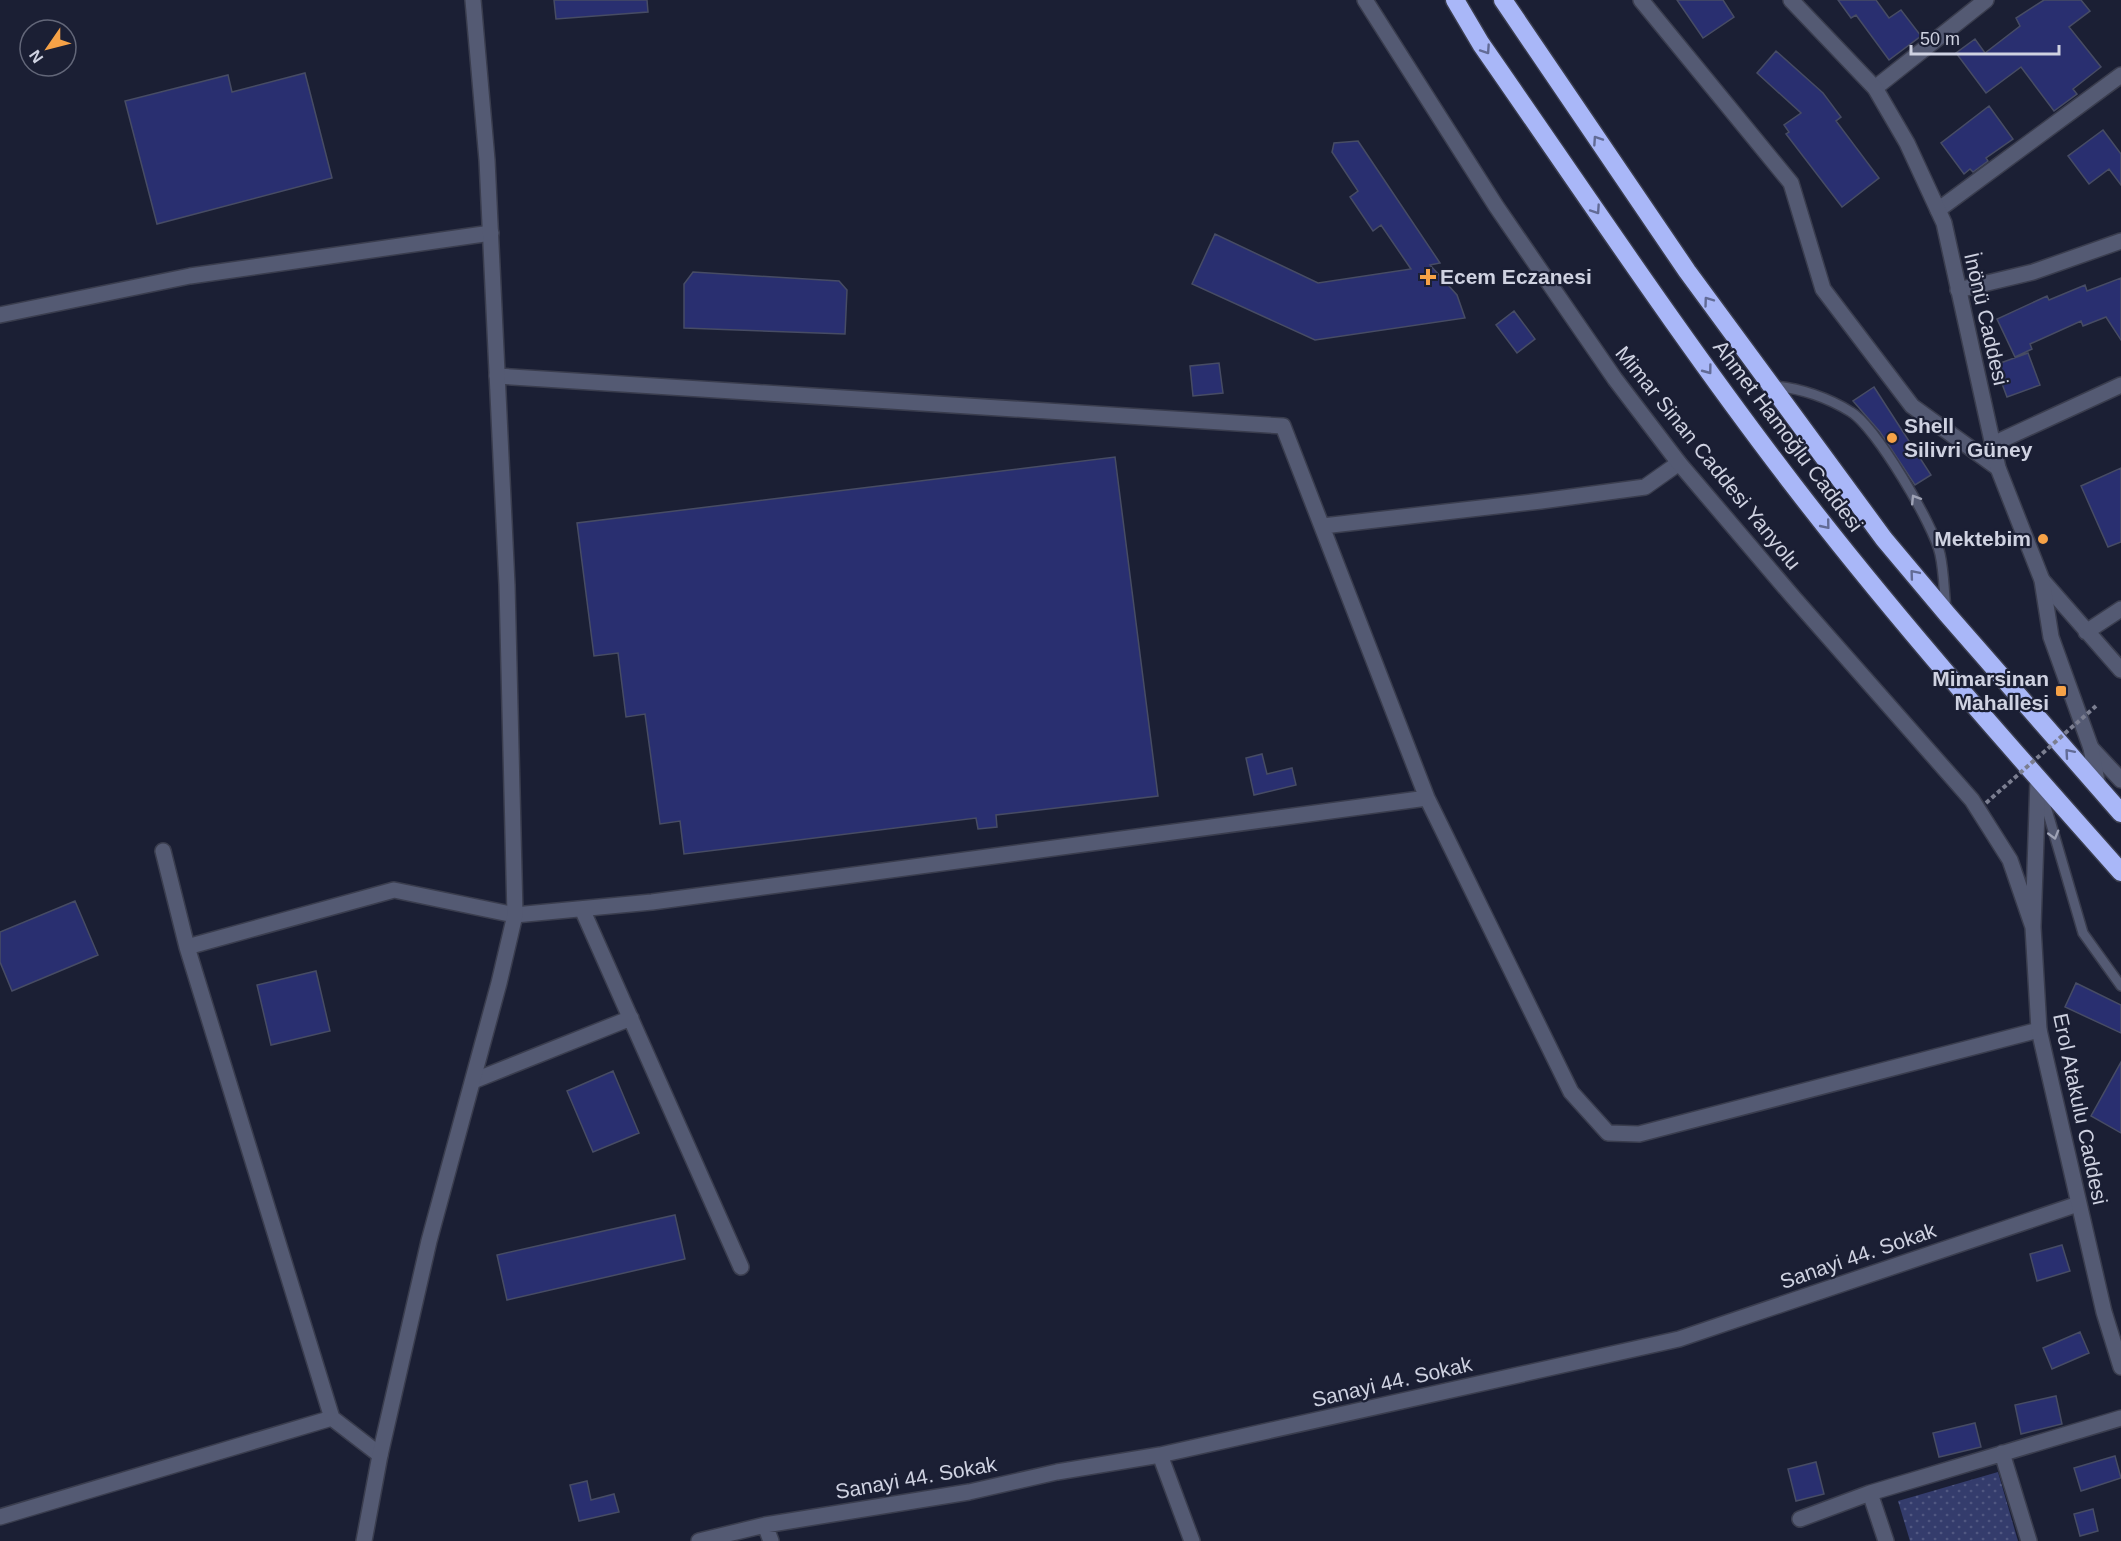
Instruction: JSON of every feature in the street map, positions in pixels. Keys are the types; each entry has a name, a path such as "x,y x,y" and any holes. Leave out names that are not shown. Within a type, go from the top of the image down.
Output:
{"highway":[{"name":"Ahmet Hamoğlu Caddesi","path":"1455,0 1481,44 1669,317 1795,487 1933,657 2121,872"},
{"name":"Ahmet Hamoğlu Caddesi","path":"1503,0 1687,271 1884,539 2121,813"}],"street":[{"path":"364,1541 380,1455 429,1242 500,983 515,915 507,585 487,160 473,0"},
{"name":"Mimar Sinan Caddesi Yanyolu","path":"1365,0 1496,206 1615,380 1679,463 1972,800 2010,860 2033,927"},
{"path":"1641,0 1791,183 1823,289 1912,406 1998,468"},
{"name":"İnönü Caddesi","path":"1791,0 1875,88 1907,143 1944,223 1998,468 2042,580 2051,638 2091,748 2098,787"},
{"path":"1875,88 1986,0"},
{"path":"1938,210 2121,75"},
{"path":"0,315 190,276 490,233"},
{"path":"1958,290 2033,272 2121,242"},
{"path":"497,376 1283,426 1427,798 1571,1092 1608,1133 1639,1134 2039,1030"},
{"path":"1993,444 2121,386"},
{"path":"1323,526 1645,487 1679,463"},
{"path":"2042,580 2121,670"},
{"path":"2086,632 2121,609"},
{"path":"2091,748 2121,780"},
{"path":"2033,927 2038,779"},
{"path":"188,947 394,890 515,915 651,903 1427,798"},
{"path":"163,851 188,947 332,1418 380,1455"},
{"path":"582,909 741,1267"},
{"name":"Erol Atakulu Caddesi","path":"2033,927 2039,1030 2104,1312 2121,1367"},
{"path":"473,1081 630,1018"},
{"name":"Sanayi 44. Sokak","path":"699,1541 765,1525 969,1492 1057,1472 1160,1455 1679,1339 2078,1204"},
{"path":"0,1517 332,1418"},
{"path":"1800,1519 1870,1493 2121,1418"},
{"path":"2002,1453 2029,1541"},
{"path":"1160,1455 1192,1541"},
{"path":"1870,1493 1886,1541"},
{"path":"765,1525 771,1541"}],"lane":[{"path":"1772,386 1792,388 1820,397 1852,412 1868,427 1925,515 1940,554 1947,614"},
{"path":"2038,779 2083,933 2121,986"}],"path":[{"path":"1986,803 2096,706"}],"shaded area":[{"path":"1998,1472 2018,1541 1910,1541 1898,1501"}],"building":[{"path":"554,0 647,0 648,12 556,19"},
{"path":"1677,0 1723,0 1734,17 1703,38"},
{"path":"1838,0 1876,0 1889,18 1901,10 1921,36 1889,60 1856,15 1851,18"},
{"path":"2044,0 2081,0 2090,11 2069,27 2101,67 2073,89 2077,94 2054,111 2021,67 1986,93 1956,53 1975,39 1985,53 2020,26 2016,18"},
{"path":"1776,51 1823,93 1841,117 1836,121 1879,178 1842,207 1786,134 1789,132 1784,125 1801,113 1757,73"},
{"path":"305,73 332,178 157,224 125,101 228,75 232,92"},
{"path":"1989,106 2013,139 1986,158 1988,161 1973,172 1970,169 1964,174 1941,143"},
{"path":"2103,130 2121,154 2121,185 2109,169 2089,184 2068,156"},
{"path":"1358,141 1440,263 1430,265 1457,295 1465,318 1315,340 1192,284 1215,234 1318,283 1411,269 1381,225 1373,231 1350,197 1358,191 1332,152 1334,143"},
{"path":"693,272 839,281 847,290 845,334 684,328 684,284"},
{"path":"2121,278 2121,340 2106,317 2083,326 2081,321 2030,344 2032,349 2015,357 1997,319 2047,296 2049,300 2085,285 2087,291"},
{"path":"1514,311 1535,339 1517,353 1496,325"},
{"path":"2028,353 2040,385 2007,397 1995,365"},
{"path":"1219,363 1223,393 1193,396 1190,366"},
{"path":"1874,387 1931,475 1915,485 1880,432 1853,401"},
{"path":"1115,457 1158,796 996,815 997,827 978,829 976,818 684,854 680,821 660,824 645,714 626,717 618,653 594,656 577,523"},
{"path":"2121,468 2121,542 2108,547 2081,486"},
{"path":"1262,754 1267,774 1292,768 1296,785 1254,795 1246,758"},
{"path":"75,901 98,955 12,991 0,962 0,932"},
{"path":"316,971 330,1031 271,1045 257,985"},
{"path":"2076,983 2121,1005 2121,1033 2065,1007"},
{"path":"2121,1062 2121,1133 2091,1116"},
{"path":"613,1071 639,1133 593,1152 567,1091"},
{"path":"675,1215 685,1259 507,1300 497,1255"},
{"path":"2062,1245 2070,1271 2037,1281 2030,1254"},
{"path":"2080,1332 2089,1353 2052,1369 2043,1348"},
{"path":"2056,1396 2062,1424 2021,1434 2015,1405"},
{"path":"1975,1423 1981,1447 1939,1457 1933,1433"},
{"path":"2115,1456 2121,1478 2081,1491 2074,1468"},
{"path":"1816,1462 1824,1494 1796,1501 1788,1469"},
{"path":"587,1481 591,1500 614,1494 619,1512 579,1521 570,1485"},
{"path":"2093,1509 2098,1531 2080,1536 2074,1514"}],"place":[{"name":"Ecem Eczanesi","path":"1428,277"},
{"name":"Shell Silivri Güney","path":"1892,438"},
{"name":"Mektebim","path":"2043,539"},
{"name":"Mimarsinan Mahallesi","path":"2061,691"}]}
